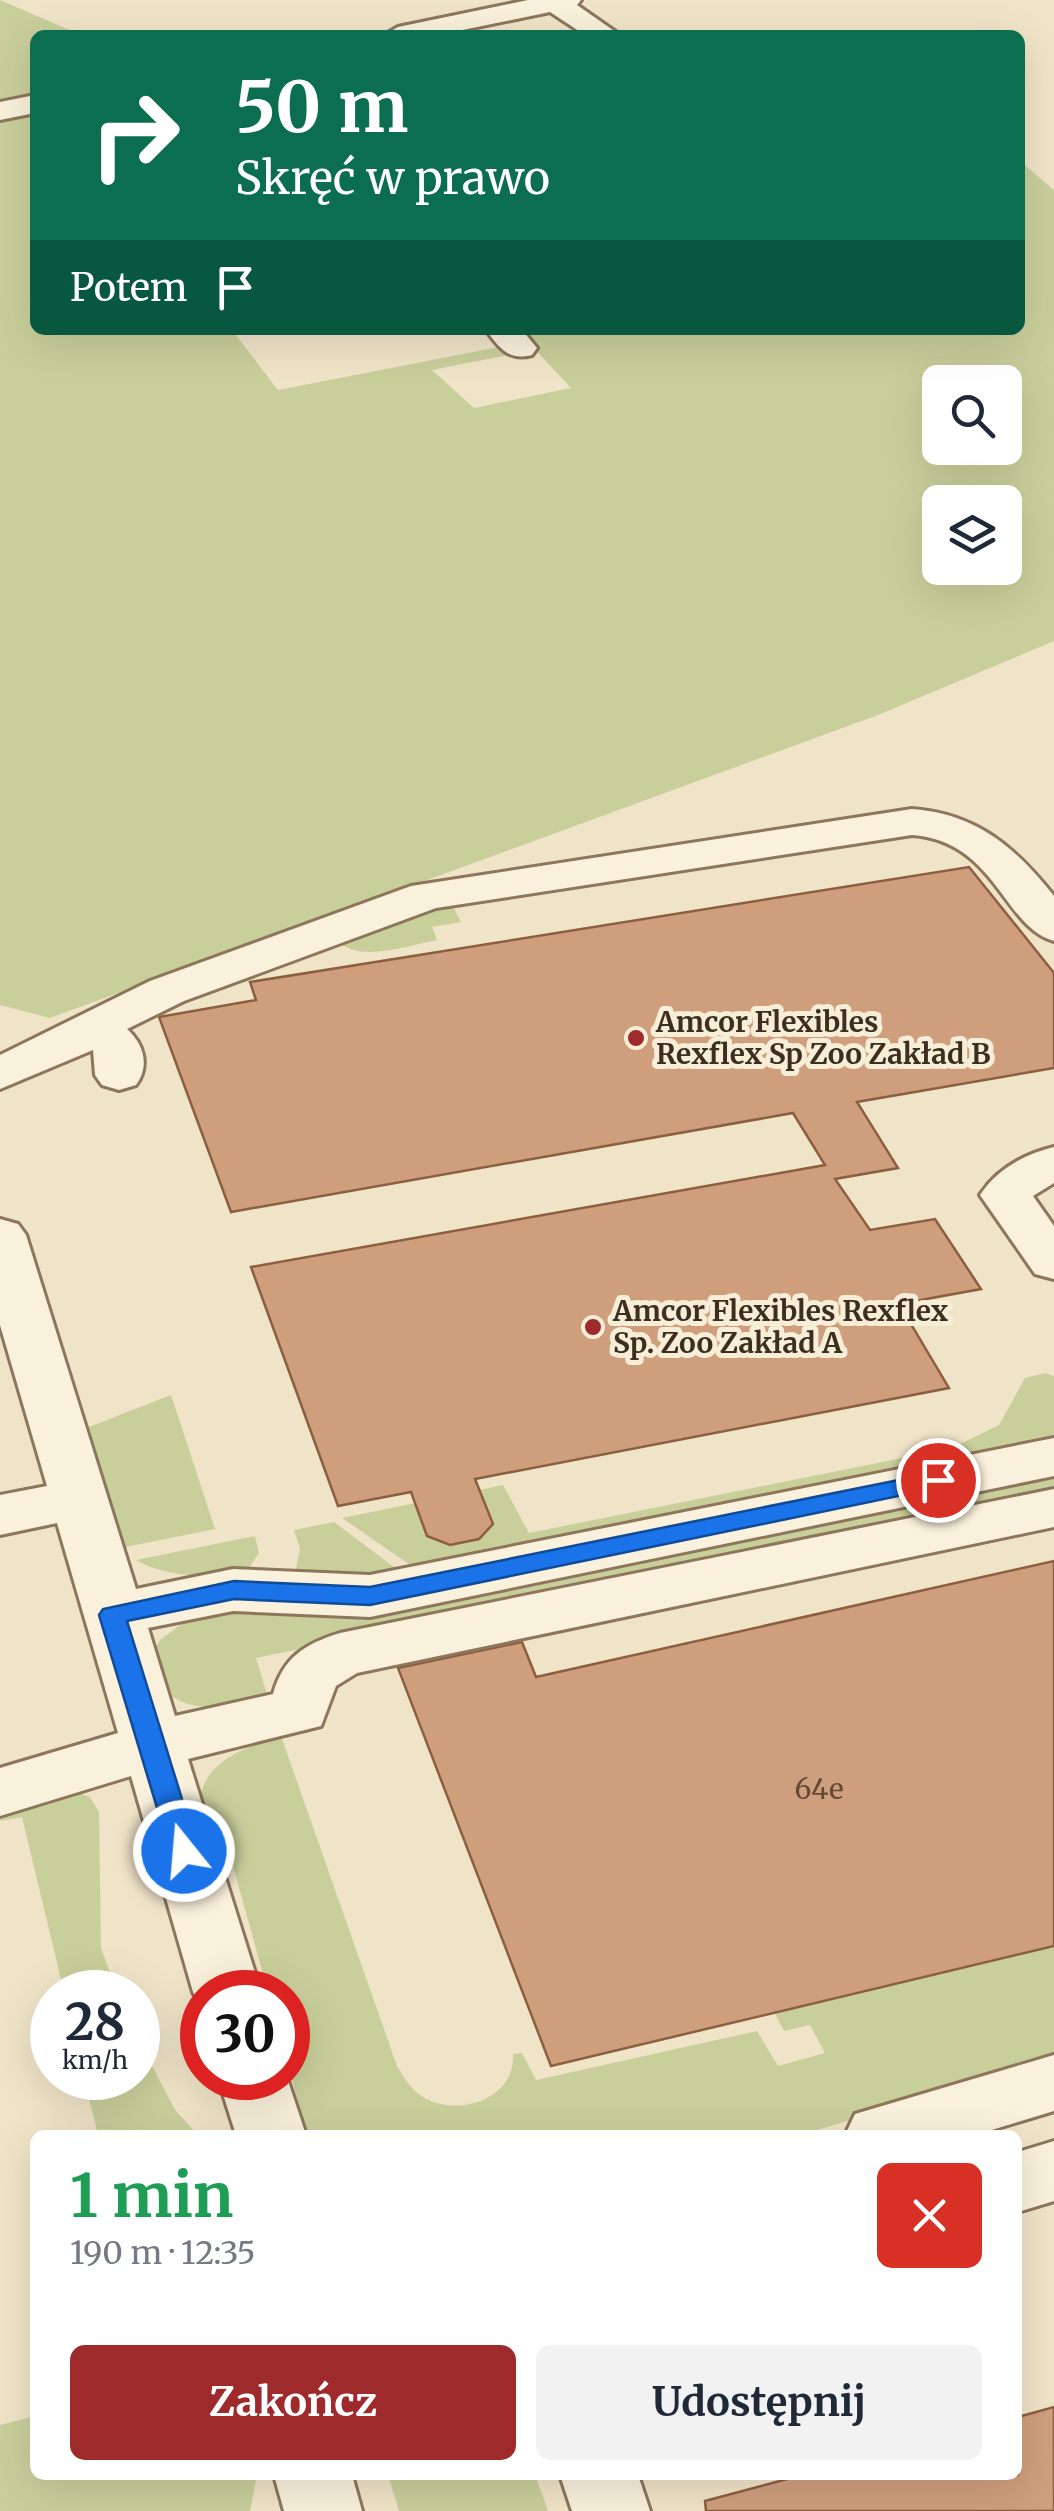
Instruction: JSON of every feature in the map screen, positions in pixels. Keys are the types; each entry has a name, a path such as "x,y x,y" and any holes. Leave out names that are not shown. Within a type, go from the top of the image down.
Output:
{"street":[{"path":"422,30 561,1 577,23 594,30"},
{"path":"0,111 30,105"},
{"path":"0,1074 166,990 427,896 912,822 952,826 983,844 1054,926"},
{"path":"76,1036 99,1035 114,1041 120,1054 120,1075"},
{"path":"1054,1162 1011,1187 1006,1195 1054,1263"},
{"path":"0,1235 220,1970"},
{"path":"112,1615 234,1590 370,1596 1054,1457"},
{"path":"0,1515 78,1499"},
{"path":"0,1792 40,1783 152,1745 299,1710 308,1674 340,1655 1054,1508"},
{"path":"896,2130 1054,2082"},
{"path":"260,2100 269,2130"},
{"path":"1022,2181 1054,2172"},
{"path":"314,2480 323,2511"},
{"path":"601,2480 612,2511"}],"green space":[{"path":"0,0 69,30 30,30 30,100 0,105"},
{"path":"30,111 30,335 236,335 278,390 504,346 513,354 432,370 474,408 571,388 522,335 1025,335 1025,165 1054,190 1054,641 878,715 50,1018 0,1005 0,117"},
{"path":"450,901 461,922 432,927 437,940 373,952 348,948 339,942"},
{"path":"1045,1373 1054,1376 1054,1439 423,1574 342,1518 503,1485 529,1533 952,1448 999,1425 1025,1378"},
{"path":"171,1395 215,1529 121,1548 81,1430"},
{"path":"1054,1475 1054,1494 256,1658 269,1701 217,1707 190,1705 168,1693 150,1658 160,1640 191,1617"},
{"path":"334,1522 406,1576 295,1573 300,1549 294,1530"},
{"path":"255,1536 259,1553 246,1572 190,1575 136,1560"},
{"path":"281,1736 397,2066 415,2091 437,2103 467,2104 495,2093 511,2070 513,2054 522,2053 536,2080 757,2031 778,2066 825,2053 810,2025 784,2031 774,2012 1054,1946 1054,2060 817,2130 306,2130 298,2100 310,2100 310,1970 262,1970 231,1859 200,1799 210,1774 230,1757"},
{"path":"70,1790 90,1797 99,1812 101,1948 109,1970 59,1970 22,1817 0,1821 0,1803"},
{"path":"160,2081 175,2110 193,2130 97,2130 89,2100 160,2100"},
{"path":"30,2417 30,2480 256,2480 250,2511 0,2511 0,2425"},
{"path":"390,2480 537,2480 548,2511 399,2511"}],"building":[{"path":"969,867 1054,973 1054,1068 857,1102 898,1168 835,1179 870,1230 935,1219 981,1289 899,1304 949,1388 475,1479 493,1524 479,1539 450,1545 427,1536 411,1492 338,1506 251,1267 825,1165 793,1113 231,1212 159,1017 256,1000 250,982"},
{"path":"1054,1561 1054,1946 551,2066 398,1668 522,1642 536,1677"},
{"path":"1054,2407 1054,2511 706,2511 705,2501 783,2480 1022,2480 1022,2416"}],"place":[{"name":"Amcor Flexibles Rexflex Sp Zoo Zakład B","path":"636,1038"},
{"name":"Amcor Flexibles Rexflex Sp. Zoo Zakład A","path":"593,1327"}],"route":[{"path":"184,1851 112,1615 234,1590 370,1596 408,1590 938,1480"}]}
